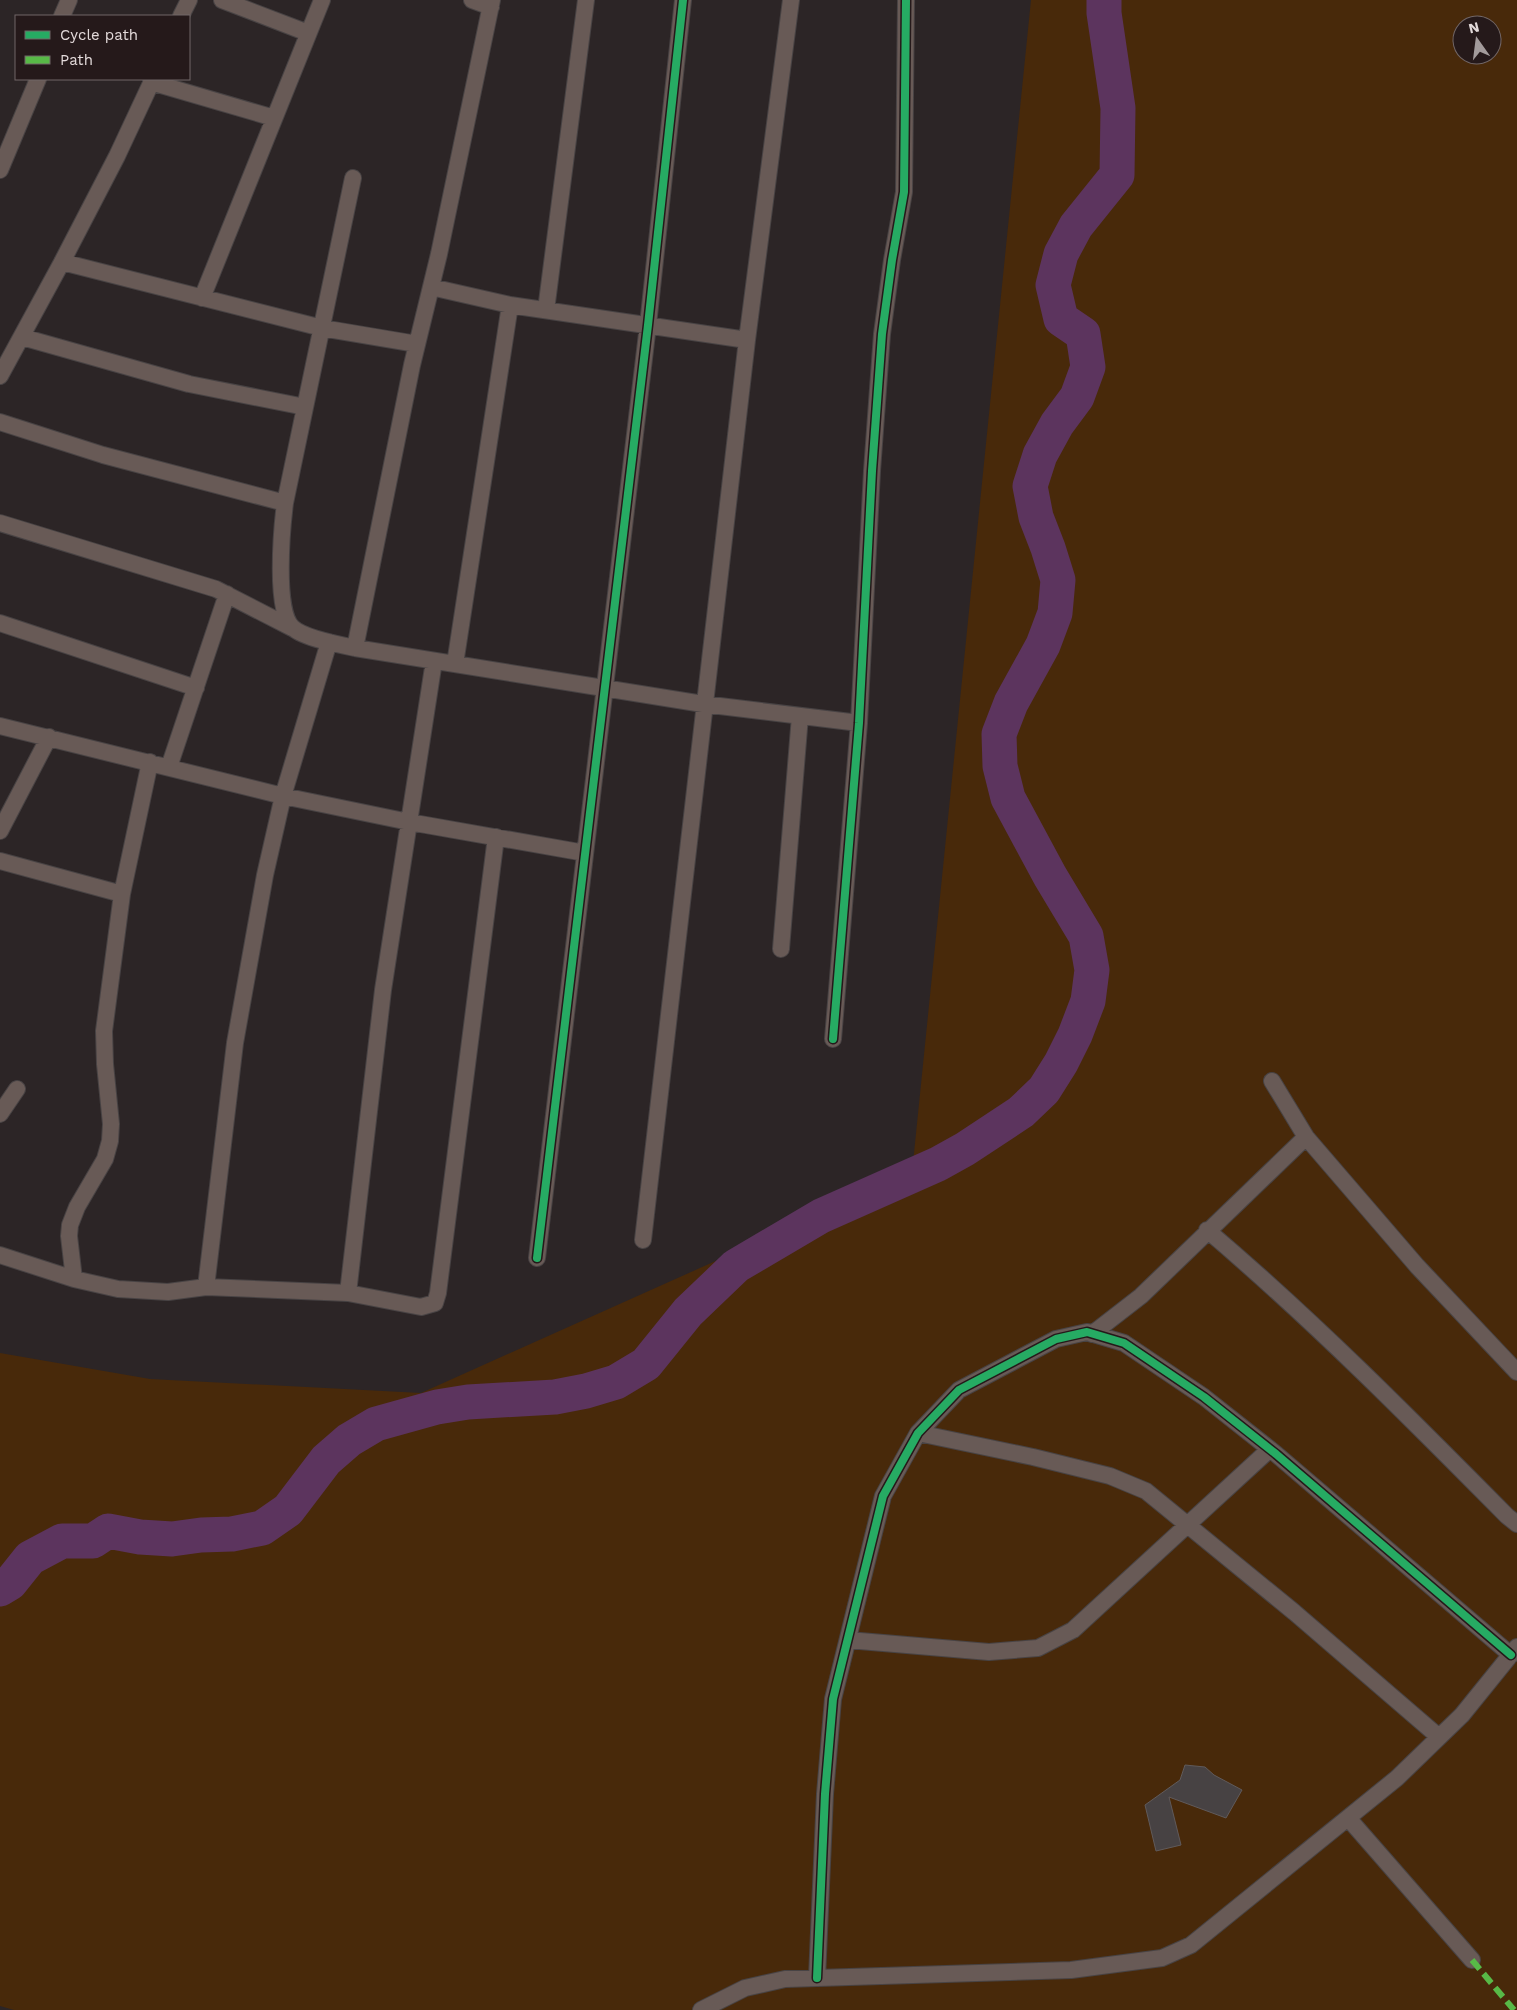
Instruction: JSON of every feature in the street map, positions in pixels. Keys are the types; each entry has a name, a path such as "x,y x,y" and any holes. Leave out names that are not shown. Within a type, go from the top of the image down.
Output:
{"street":[{"path":"62,15 69,0"},
{"path":"182,15 189,0"},
{"path":"222,0 308,33"},
{"path":"202,298 322,0"},
{"path":"355,648 386,486 431,287 491,4 472,0"},
{"path":"546,310 586,0"},
{"path":"537,1258 648,325 683,0"},
{"path":"643,1240 746,340 790,0"},
{"path":"833,1039 859,723 871,491 882,334 904,192 906,0"},
{"path":"0,170 38,80"},
{"path":"0,376 117,156 152,80 274,118"},
{"path":"292,628 284,614 281,579 285,503 353,178"},
{"path":"62,262 322,328 417,344"},
{"path":"431,287 510,305 746,340"},
{"path":"455,664 510,305"},
{"path":"22,337 189,384 305,407"},
{"path":"0,422 103,455 285,503"},
{"path":"0,523 190,580 227,594 292,628 329,642 355,648 703,704 859,723"},
{"path":"169,767 227,594"},
{"path":"0,623 196,688"},
{"path":"206,1287 235,1043 265,875 283,796 329,642"},
{"path":"348,1293 383,990 434,661"},
{"path":"781,949 800,716"},
{"path":"0,726 283,796 409,822 585,853"},
{"path":"0,831 50,737"},
{"path":"74,1279 68,1236 70,1225 77,1206 105,1160 110,1141 111,1124 104,1031 122,894 150,762"},
{"path":"0,1255 74,1279 118,1289 168,1292 206,1287 348,1293 421,1307 435,1303 438,1293 496,837"},
{"path":"0,861 122,894"},
{"path":"1272,1081 1306,1137 1417,1266 1517,1372"},
{"path":"0,1114 17,1089"},
{"path":"1092,1334 1141,1296 1207,1230 1306,1137"},
{"path":"1207,1230 1292,1304 1400,1407 1500,1510 1517,1524"},
{"path":"701,2010 745,1988 785,1979 817,1978 1071,1970 1162,1958 1191,1945 1398,1778 1462,1715 1514,1651 1270,1449 1204,1397 1124,1343 1086,1332 1056,1339 958,1390 918,1433 883,1496 833,1699 825,1794 817,1978"},
{"path":"918,1433 1110,1476 1146,1491 1294,1612 1439,1737"},
{"path":"848,1640 989,1652 1038,1648 1073,1630 1270,1449"},
{"path":"1348,1818 1472,1960"}],"shaded area":[{"path":"1031,0 1517,0 1517,2010 14,2010 0,2006 0,1353 150,1379 421,1393 912,1173"}],"building":[{"path":"1185,1765 1205,1767 1214,1775 1242,1790 1226,1818 1169,1797 1181,1845 1156,1851 1145,1805 1180,1780"}],"waterway":[{"path":"0,1589 10,1583 30,1558 62,1541 93,1541 108,1531 140,1537 172,1539 201,1535 232,1534 262,1528 288,1510 326,1460 349,1440 376,1424 437,1407 468,1402 555,1397 586,1391 616,1382 646,1364 688,1312 736,1266 821,1216 938,1164 965,1149 1021,1112 1044,1090 1061,1063 1075,1035 1088,1001 1092,970 1086,936 1050,876 1008,798 1000,766 999,734 1011,703 1043,645 1055,613 1058,580 1036,517 1030,486 1040,455 1057,424 1077,397 1088,367 1083,334 1061,319 1053,285 1061,254 1076,226 1117,175 1118,108 1104,13 1104,0"}],"marked path":[{"path":"1472,1960 1514,2010"}],"cycle path":[{"path":"537,1258 648,325 683,0"},
{"path":"833,1039 859,723 872,471 882,334 904,192 906,0"},
{"path":"817,1978 825,1794 833,1699 883,1496 918,1433 959,1390 1056,1339 1087,1332 1124,1343 1204,1397 1276,1454 1511,1655"}]}
